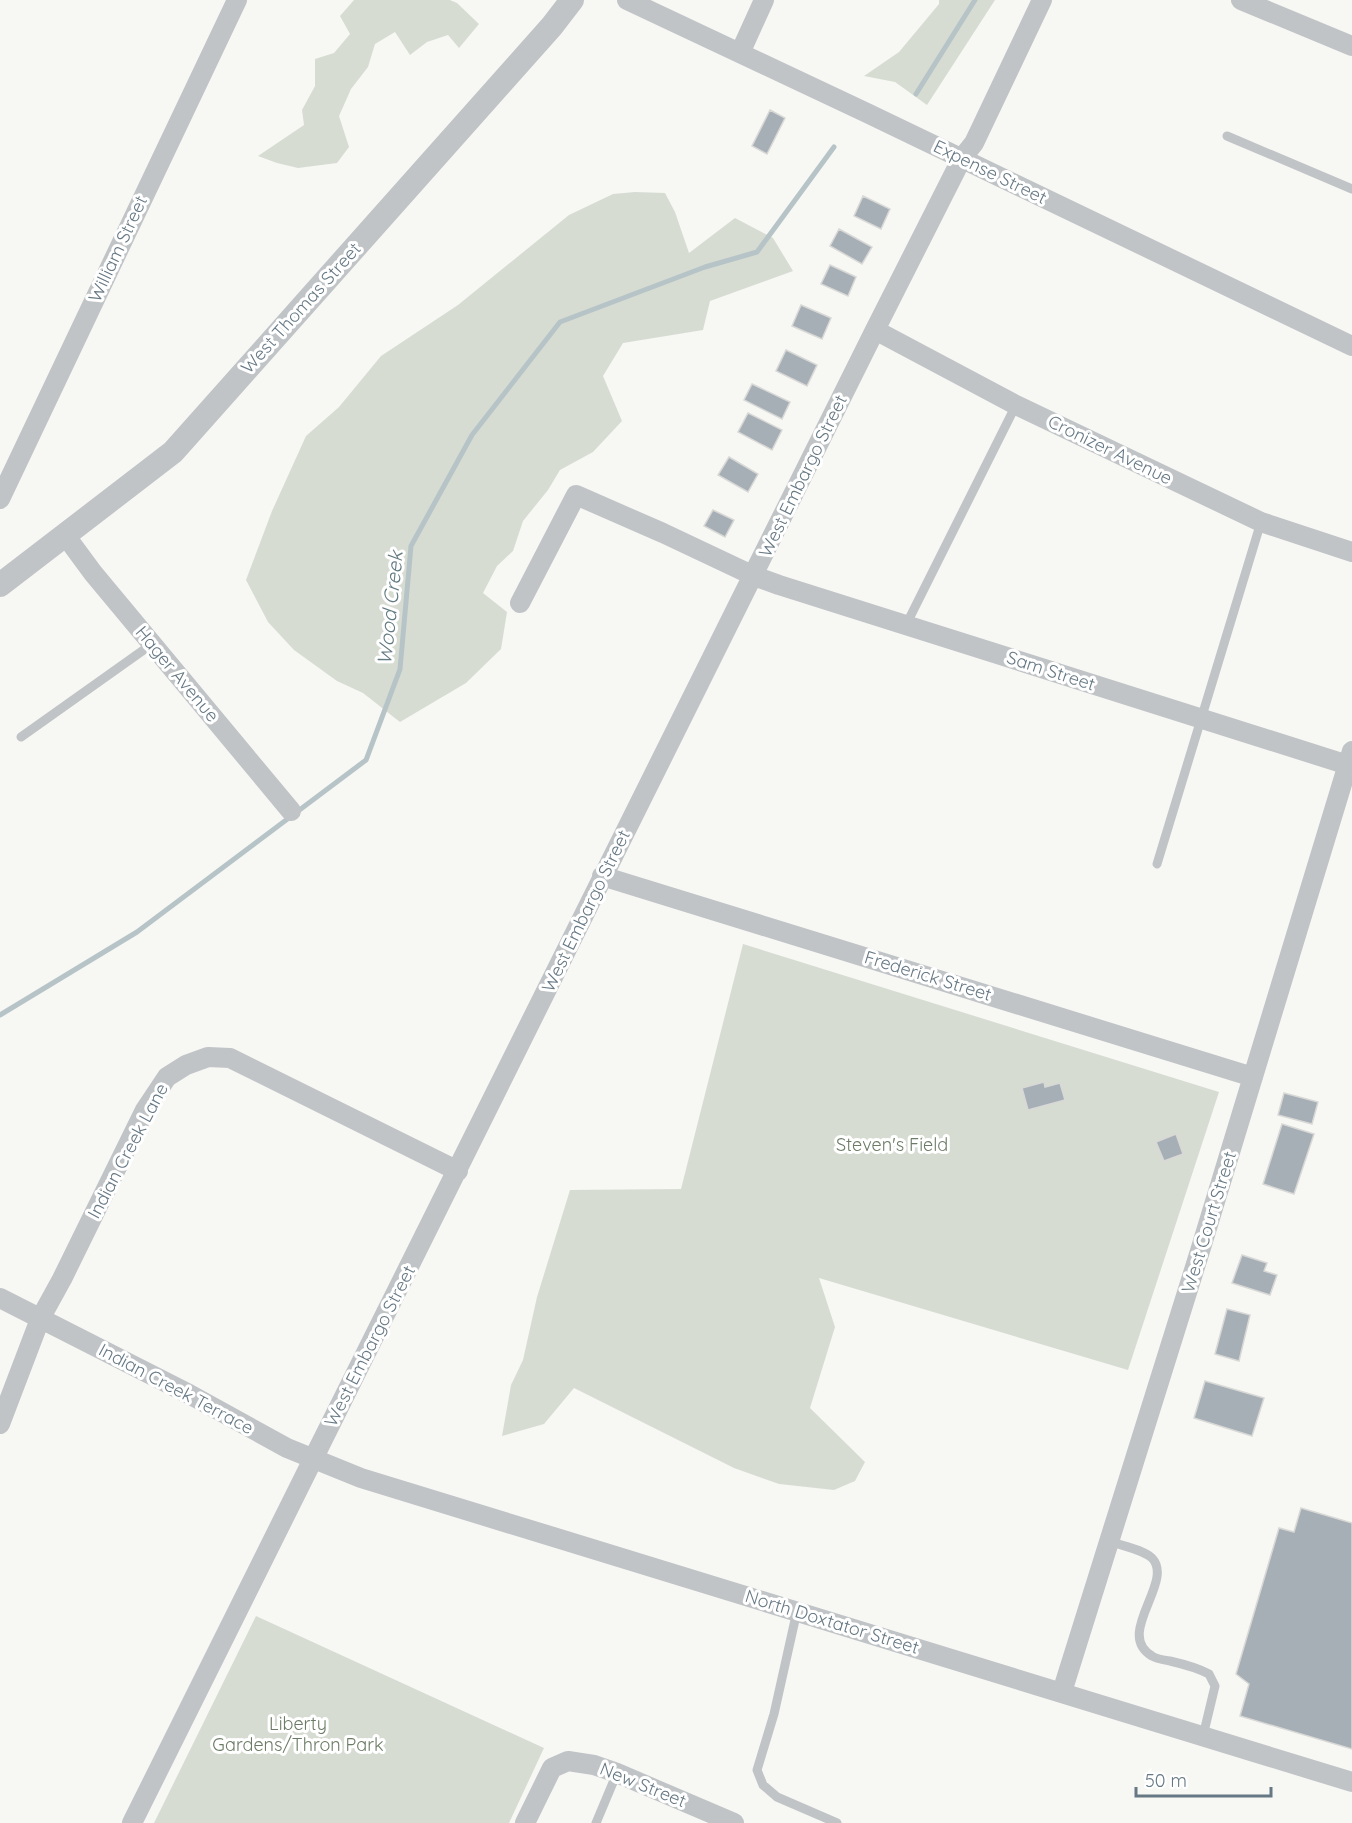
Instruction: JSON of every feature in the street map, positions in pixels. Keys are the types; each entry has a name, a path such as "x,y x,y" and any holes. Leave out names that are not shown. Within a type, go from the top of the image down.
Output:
{"street":[{"name":"William Street","path":"0,499 237,0"},
{"name":"West Thomas Street","path":"0,585 173,452 544,35 572,0"},
{"name":"Expense Street","path":"627,0 1352,346"},
{"path":"740,53 764,0"},
{"name":"West Embargo Street","path":"132,1823 875,330 962,158 974,143 1042,0"},
{"path":"1241,0 1352,46"},
{"name":"Cronizer Avenue","path":"875,330 1016,405 1261,522 1352,552"},
{"name":"Sam Street","path":"520,603 576,495 754,576 1200,718 1350,758"},
{"name":"Hager Avenue","path":"65,536 93,573 291,811"},
{"name":"West Court Street","path":"1062,1692 1350,758"},
{"name":"Frederick Street","path":"602,876 1253,1077"},
{"name":"Indian Creek Lane","path":"40,1319 145,1110 167,1077 186,1065 207,1057 230,1058 458,1171"},
{"name":"Indian Creek Terrace","path":"0,1298 313,1460"},
{"path":"0,1424 40,1319"},
{"name":"North Doxtator Street","path":"313,1460 361,1478 1352,1782"},
{"name":"New Street","path":"525,1823 551,1769 568,1761 594,1765 616,1773 734,1823"}],"lane":[{"path":"1227,136 1352,189"},
{"path":"906,625 1016,405"},
{"path":"1157,864 1261,522"},
{"path":"21,737 152,644"},
{"path":"1109,1541 1147,1554 1154,1561 1158,1575 1141,1622 1139,1634 1142,1647 1152,1656 1197,1668 1209,1674 1215,1686 1203,1736"},
{"path":"797,1611 774,1714 757,1770 763,1785 777,1797 837,1823"},
{"path":"596,1823 616,1773"}],"green space":[{"path":"354,0 450,0 457,3 479,24 459,48 448,35 427,42 410,55 395,32 375,44 368,67 351,89 339,116 349,147 337,163 298,168 258,156 304,125 302,110 315,86 315,59 334,53 350,34 340,16"},
{"path":"939,0 995,0 927,105 895,82 864,76 899,52 939,4"},
{"path":"665,193 675,212 689,253 735,218 773,238 793,271 710,301 703,330 623,343 603,376 622,421 593,452 560,470 548,490 523,521 513,551 497,566 483,593 507,612 501,649 466,683 400,722 363,693 337,681 294,650 268,622 246,580 272,511 306,436 339,407 381,356 458,305 569,215 613,194"},
{"name":"Steven's Field","path":"743,944 1219,1092 1128,1370 819,1278 835,1327 810,1408 865,1462 855,1481 834,1490 779,1484 734,1468 574,1388 544,1424 502,1436 511,1385 523,1360 537,1297 570,1190 681,1189"},
{"name":"Liberty Gardens/Thron Park","path":"256,1616 544,1748 509,1823 154,1823"}],"building":[{"path":"770,110 785,118 767,154 752,146"},
{"path":"863,196 890,209 881,229 854,216"},
{"path":"839,229 872,247 862,264 830,246"},
{"path":"830,265 856,277 848,296 821,284"},
{"path":"801,305 831,318 822,339 792,326"},
{"path":"786,350 817,365 807,386 776,371"},
{"path":"752,384 790,402 782,419 744,400"},
{"path":"748,413 782,430 772,450 738,432"},
{"path":"729,457 758,474 748,492 718,475"},
{"path":"713,510 734,520 725,537 704,526"},
{"path":"1044,1082 1045,1087 1060,1083 1065,1100 1028,1110 1022,1088"},
{"path":"1284,1093 1318,1102 1312,1124 1278,1115"},
{"path":"1282,1124 1314,1134 1294,1194 1263,1184"},
{"path":"1176,1134 1183,1154 1164,1161 1156,1142"},
{"path":"1242,1255 1267,1263 1264,1271 1277,1275 1270,1295 1232,1283"},
{"path":"1227,1309 1250,1315 1239,1361 1215,1354"},
{"path":"1205,1381 1264,1398 1252,1436 1194,1418"},
{"path":"1301,1508 1352,1523 1352,1749 1240,1716 1249,1684 1236,1674 1279,1528 1294,1532"}],"waterway":[{"name":"Wood Creek","path":"916,94 975,0"},
{"name":"Wood Creek","path":"0,1015 137,932 366,760 400,669 411,546 472,435 560,322 705,267 757,252 834,147"}]}
